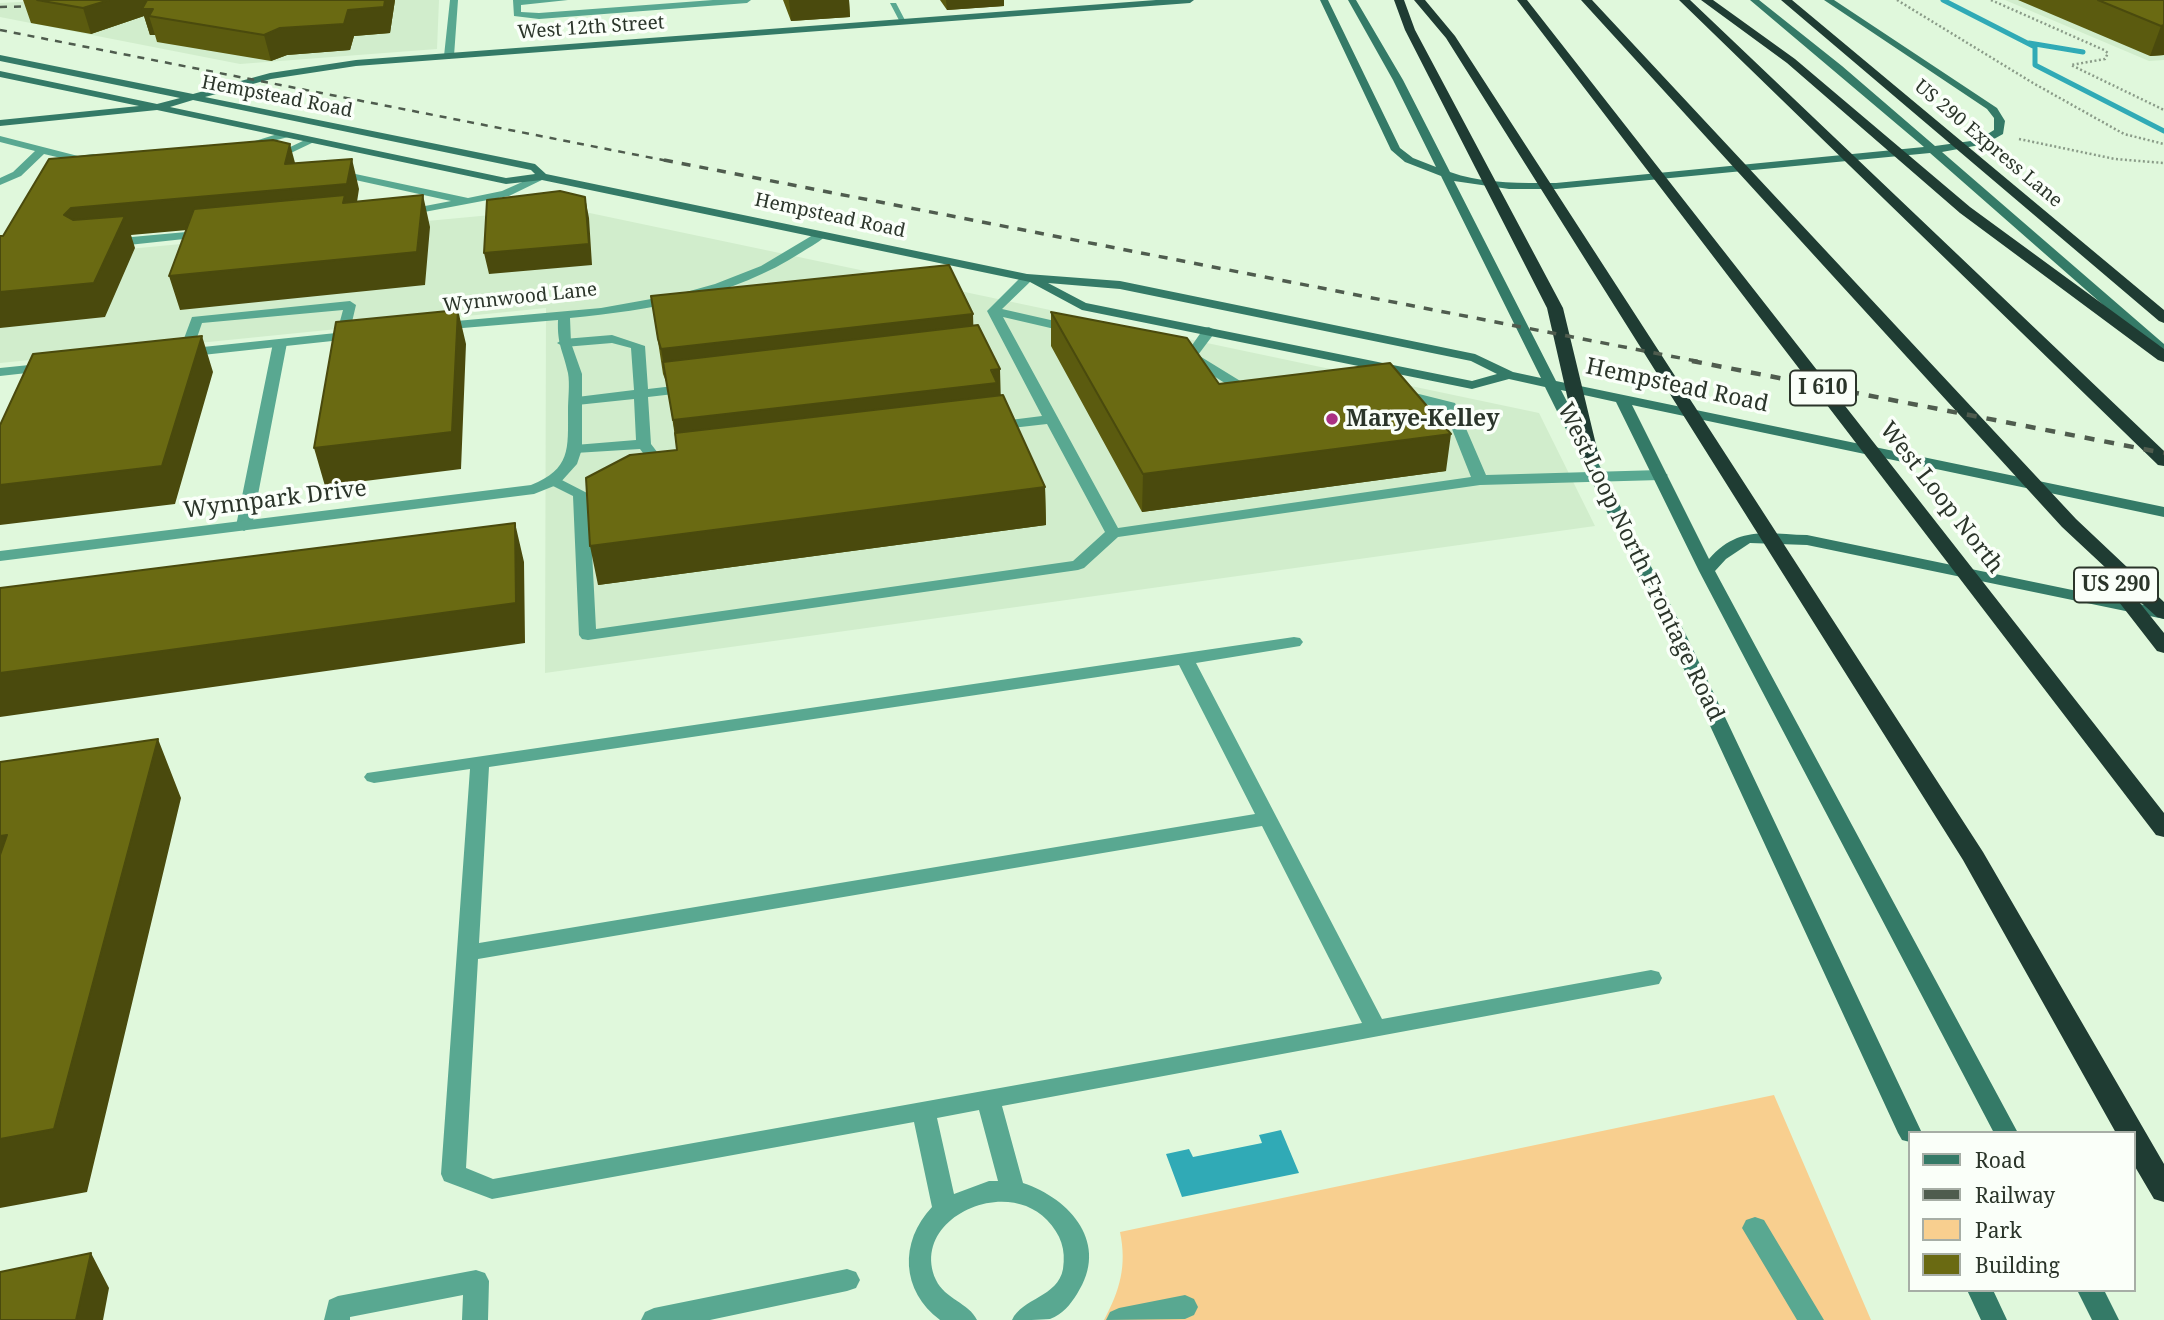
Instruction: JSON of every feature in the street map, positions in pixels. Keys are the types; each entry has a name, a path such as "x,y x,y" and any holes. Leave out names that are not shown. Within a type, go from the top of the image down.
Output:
{"highway":[{"path":"1399,0 1410,30 1555,307 1590,457"},
{"path":"1419,0 1450,36 1966,847 2130,1131"},
{"name":"West Loop North","path":"1522,0 2164,829"},
{"path":"1586,0 2068,523 2164,613"},
{"path":"1684,0 2164,461"},
{"path":"1706,0 1791,61 1965,210 2164,358"},
{"name":"US 290 Express Lane","path":"1786,0 2164,318"},
{"name":"US 290","path":"2068,523 2164,647"},
{"path":"2136,1141 2164,1190"}],"main road":[{"name":"West 12th Street","path":"0,123 154,108 294,71 449,56 1190,0"},
{"path":"1324,0 1396,150 1420,166 1464,181 1509,186 1570,185 1959,147 1981,142 1999,132 1999,115 1991,107 1828,0"},
{"name":"West Loop North Frontage Road","path":"1352,0 1381,48 1590,457 1698,677 1909,1131"},
{"path":"1754,0 1898,119 2164,351"},
{"name":"Hempstead Road","path":"0,58 190,99 535,167 542,177"},
{"name":"Hempstead Road","path":"0,74 506,181 542,177 1027,278 1120,285 1475,358 1509,375 2164,512"},
{"name":"Hempstead Road","path":"1027,278 1082,306 1472,385 1509,375"},
{"path":"1621,397 1707,571 2005,1131"},
{"path":"1707,571 1720,556 1746,538 1807,540 2164,613"},
{"path":"1981,1292 1994,1320"},
{"path":"2091,1292 2106,1320"}],"street":[{"path":"449,56 454,0"},
{"path":"565,0 517,2 517,13 538,16 747,0"},
{"path":"893,5 904,22"},
{"path":"235,146 284,135"},
{"path":"0,139 78,159 104,157"},
{"path":"270,159 311,141"},
{"path":"0,182 17,174 42,150"},
{"path":"257,160 270,159 297,165"},
{"path":"323,170 468,201"},
{"path":"391,215 505,194 542,177"},
{"path":"98,244 222,233"},
{"name":"Wynnwood Lane","path":"422,328 652,303 716,288 761,271 822,234"},
{"path":"934,273 951,261"},
{"path":"993,311 1027,278"},
{"path":"716,288 735,299"},
{"path":"343,336 350,305 197,320 180,353 280,343 343,336 369,333"},
{"path":"993,311 1085,332"},
{"path":"993,311 1006,351 1049,419 1112,533"},
{"path":"564,314 564,343 575,374 575,449 570,464 554,481 581,494 588,635 1078,565 1112,533 1480,480 1660,475"},
{"path":"1209,331 1184,355 1250,394 1263,392"},
{"path":"564,343 612,339 638,345 644,444 660,466 688,463"},
{"path":"244,526 280,343"},
{"path":"1357,376 1370,363"},
{"path":"0,372 64,365"},
{"path":"577,401 711,386"},
{"path":"1388,391 1450,406 1480,480"},
{"path":"980,428 1049,419"},
{"path":"575,449 644,444"},
{"name":"Wynnpark Drive","path":"0,556 509,494 534,489 554,481"},
{"path":"374,778 1294,642"},
{"path":"1185,659 1376,1029"},
{"path":"480,762 453,1174 492,1189 1651,978"},
{"path":"467,953 1267,819"},
{"path":"988,1099 1013,1191"},
{"path":"924,1111 945,1210"},
{"path":"964,1320 942,1307 927,1290 919,1269 921,1247 930,1227 945,1210 966,1197 989,1191 1013,1191 1037,1197 1058,1210 1072,1229 1079,1251 1075,1274 1063,1296 1043,1313 1025,1320"},
{"path":"1755,1228 1811,1320"},
{"path":"654,1320 847,1280"},
{"path":"337,1320 338,1308 476,1281 475,1320"},
{"path":"1119,1320 1185,1307"}],"path":[{"path":"1897,0 2033,83 2124,134 2146,142 2164,144"},
{"path":"1991,0 2104,50 2108,53 2105,59 2071,65 2164,110"},
{"path":"2019,139 2115,159 2164,163"}],"shaded area":[{"path":"58,0 439,0 437,49 240,64 0,17 0,3"},
{"path":"2005,0 2164,0 2164,60 2149,61"},
{"path":"566,208 1539,413 1595,526 545,673 546,308 0,363 0,261"}],"green space":[{"path":"1774,1095 1871,1320 1104,1320 1121,1278 1123,1256 1120,1232"}],"water":[{"path":"1281,1130 1299,1173 1182,1197 1166,1154 1189,1149 1193,1157 1262,1143 1259,1135"}],"building":[{"path":"37,0 109,0 83,8"},
{"path":"147,0 385,0 384,7 348,10 344,24 280,28 264,35 149,16 153,9 142,9"},
{"path":"2098,0 2164,0 2164,25 2161,26"},
{"path":"273,140 290,144 285,164 352,159 347,184 71,208 64,215 73,220 125,216 94,283 0,292 0,236 3,236 49,159"},
{"path":"560,191 585,197 589,244 484,253 487,200"},
{"path":"345,195 343,203 423,195 417,252 169,276 194,209"},
{"path":"949,265 973,314 661,349 658,339 651,296"},
{"path":"458,310 452,432 314,448 336,322"},
{"path":"1051,312 1187,338 1219,384 1390,363 1451,434 1143,474"},
{"path":"978,325 1000,369 991,370 997,383 673,420 663,362"},
{"path":"202,336 162,466 0,485 0,425 33,354"},
{"path":"1003,395 1045,487 590,546 586,478 630,455 677,450 675,433"},
{"path":"515,523 516,603 0,673 0,588"},
{"path":"158,739 54,1129 0,1139 0,855 7,835 0,836 0,762"},
{"path":"91,1253 76,1320 0,1320 0,1272"}],"waterway":[{"path":"1943,0 2035,47 2035,65 2164,131"},
{"path":"2029,43 2083,52"}],"railway":[{"path":"0,7 41,6"},
{"path":"0,30 673,162"},
{"path":"664,160 1701,362"},
{"path":"1692,361 2164,453"}],"place":[{"name":"Marye-Kelley","path":"1332,419"}]}
